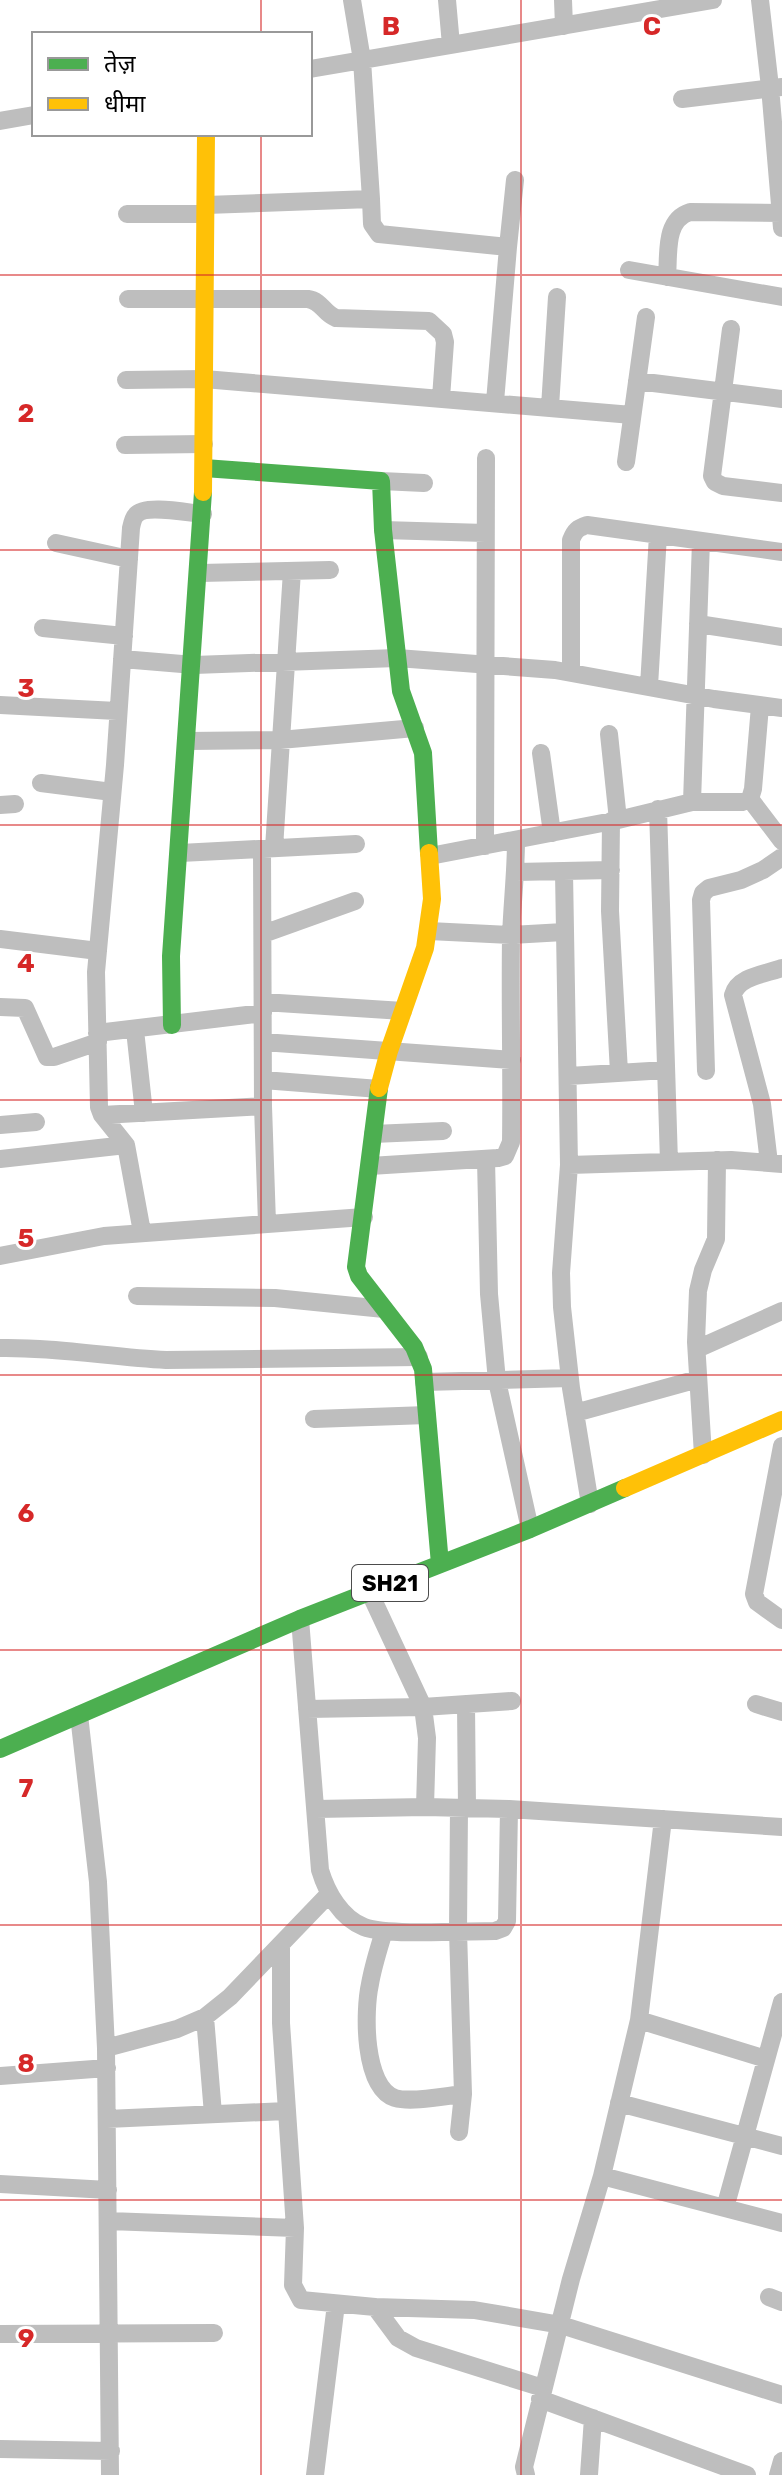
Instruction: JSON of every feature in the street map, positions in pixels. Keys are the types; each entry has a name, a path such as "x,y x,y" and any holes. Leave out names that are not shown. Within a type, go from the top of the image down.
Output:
{"street":[{"path":"352,0 362,60 372,224 379,234 508,247"},
{"path":"447,0 451,45"},
{"path":"563,0 564,26"},
{"path":"312,69 713,0"},
{"path":"667,277 672,230 674,221 680,215 690,212 782,218 776,87 760,0"},
{"path":"682,99 776,87"},
{"path":"0,121 32,115"},
{"path":"172,1025 171,956 203,514 206,136"},
{"path":"495,402 515,180"},
{"path":"127,214 371,199"},
{"path":"629,270 782,297"},
{"path":"550,407 557,297"},
{"path":"128,299 308,299 316,300 330,316 336,318 429,321 443,334 445,342 441,398"},
{"path":"626,462 646,317"},
{"path":"731,329 712,476 715,482 723,486 782,493"},
{"path":"126,380 204,379 632,415"},
{"path":"637,381 782,399"},
{"path":"125,445 204,444"},
{"path":"485,846 486,458"},
{"path":"204,468 424,483"},
{"path":"381,481 383,530 404,704 423,753 432,899 429,931 379,1089 356,1267 359,1276 419,1357 424,1382 440,1564"},
{"path":"142,1232 126,1145 99,1107 98,951 131,528 138,512 149,509 203,514"},
{"path":"571,672 571,540 575,531 587,525 782,552"},
{"path":"383,530 485,533"},
{"path":"649,686 658,535"},
{"path":"692,802 701,541"},
{"path":"56,543 129,559"},
{"path":"200,573 330,570"},
{"path":"267,1223 263,934 292,571"},
{"path":"698,624 782,637"},
{"path":"43,628 124,636"},
{"path":"122,659 194,665 397,658 484,664 571,672 782,708"},
{"path":"0,705 117,711"},
{"path":"750,799 760,706"},
{"path":"188,741 280,740 415,728"},
{"path":"609,734 614,820 610,911 619,1072"},
{"path":"541,753 552,833"},
{"path":"41,783 112,792"},
{"path":"430,856 692,802 742,802 750,799"},
{"path":"750,799 782,841"},
{"path":"658,809 669,1162"},
{"path":"370,1166 505,1156 511,1142 511,935 516,840"},
{"path":"180,853 356,844"},
{"path":"706,1071 703,893 709,888 741,880 763,870 782,857"},
{"path":"516,872 611,870"},
{"path":"564,872 569,1165 561,1273 570,1378 590,1504"},
{"path":"263,934 355,901"},
{"path":"429,931 511,935 564,932"},
{"path":"0,939 98,951"},
{"path":"569,1165 717,1160 776,1163 733,995 740,982 782,968"},
{"path":"0,1007 25,1008 47,1057 98,1038 263,1007 403,1011"},
{"path":"135,1030 144,1113"},
{"path":"263,1042 512,1060"},
{"path":"569,1076 666,1070"},
{"path":"263,1080 379,1089"},
{"path":"102,1115 263,1106"},
{"path":"0,1125 36,1122"},
{"path":"373,1134 443,1131"},
{"path":"0,1159 126,1145"},
{"path":"486,1159 489,1294 497,1381 530,1529"},
{"path":"703,1455 697,1349 700,1281 716,1239 717,1160"},
{"path":"0,1256 104,1236 364,1217"},
{"path":"137,1296 275,1298 384,1309"},
{"path":"697,1349 782,1311"},
{"path":"0,1348 57,1348 166,1360 419,1357"},
{"path":"424,1382 570,1378"},
{"path":"575,1413 698,1379"},
{"path":"314,1419 427,1415"},
{"name":"SH21","path":"0,1749 300,1619 530,1529 782,1420"},
{"path":"782,1446 754,1594 757,1602 782,1620"},
{"path":"369,1591 423,1707 427,1738 425,1807"},
{"path":"300,1619 320,1870 329,1894 353,1921 366,1928 384,1931 495,1931 505,1925 509,1809"},
{"path":"307,1709 423,1707 512,1701"},
{"path":"459,2132 463,2094 458,1931 466,1704"},
{"path":"756,1704 782,1712"},
{"path":"79,1715 98,1882 107,2068 110,2475"},
{"path":"316,1809 509,1809 782,1827"},
{"path":"526,2475 524,2467 542,2394 571,2279 602,2176 639,2020 663,1819"},
{"path":"106,2048 177,2029 205,2017 230,1997 329,1894"},
{"path":"384,1931 369,1986 367,2008 369,2051 379,2083 385,2092 401,2099 463,2094"},
{"path":"281,1944 281,2023 295,2228 294,2291 307,2302 474,2310 561,2325 782,2395"},
{"path":"725,2208 782,2002"},
{"path":"205,2017 213,2114"},
{"path":"639,2020 766,2059"},
{"path":"0,2076 107,2068"},
{"path":"619,2103 782,2146"},
{"path":"107,2119 286,2111"},
{"path":"602,2176 782,2223"},
{"path":"0,2184 108,2190"},
{"path":"109,2221 295,2228"},
{"path":"315,2475 336,2304"},
{"path":"375,2307 398,2338 416,2348 747,2475"},
{"path":"0,2334 214,2333"},
{"path":"589,2475 593,2418"},
{"path":"0,2449 111,2451"},
{"path":"778,2475 782,2461"}],"traffic: fast":[{"path":"204,468 381,481 383,530 401,691 423,753 429,853"},
{"path":"172,1025 171,956 203,492"},
{"path":"379,1088 356,1267 359,1276 414,1347 423,1369 440,1564"},
{"path":"0,1749 300,1619 530,1529 625,1488"}],"traffic: slow":[{"path":"203,492 206,136"},
{"path":"379,1088 425,948 432,899 429,853"},
{"path":"625,1488 782,1420"}]}
